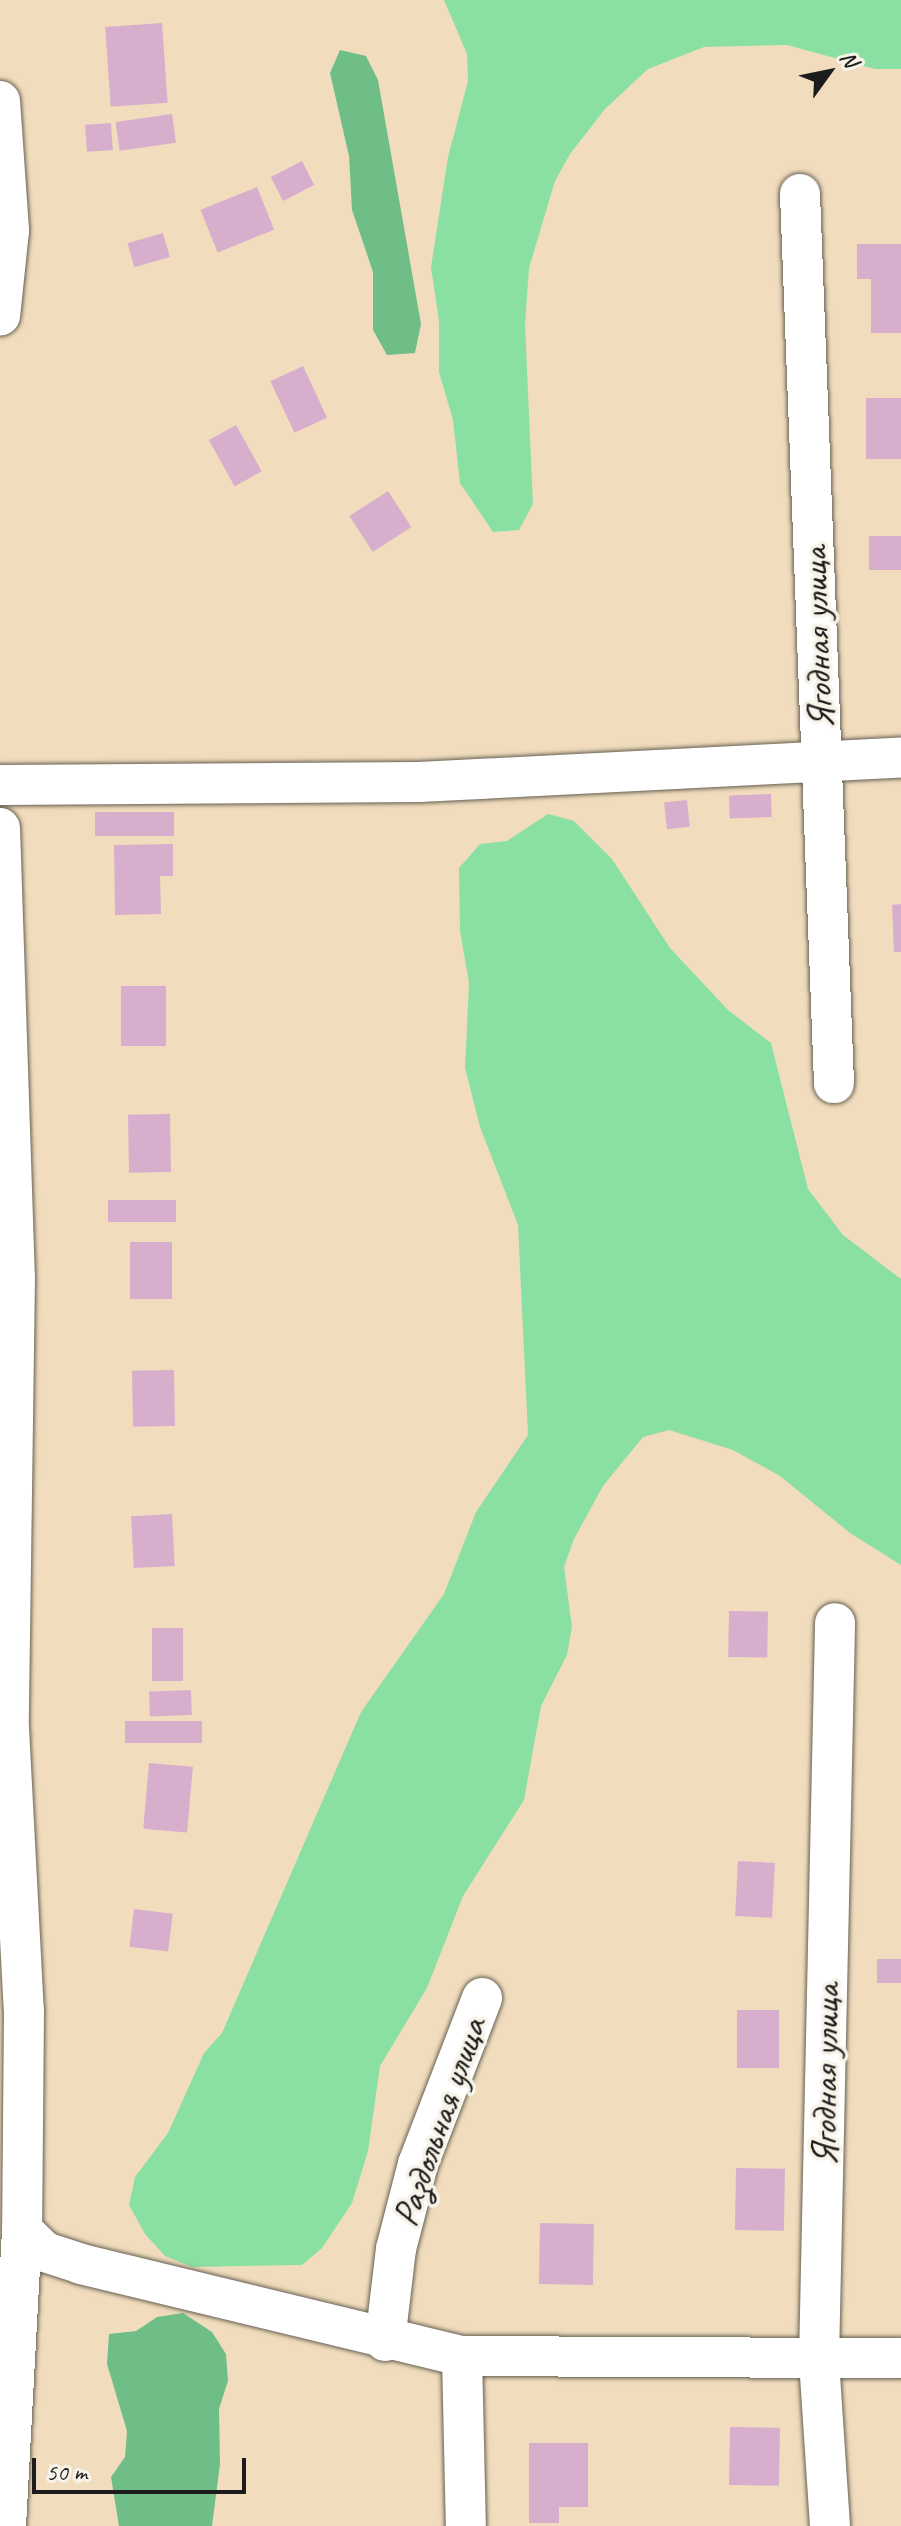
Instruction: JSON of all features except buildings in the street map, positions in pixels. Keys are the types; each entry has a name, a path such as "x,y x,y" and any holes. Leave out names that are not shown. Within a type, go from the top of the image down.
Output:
{"street":[{"path":"0,101 9,231 0,316"},
{"name":"Ягодная улица","path":"800,194 834,1083"},
{"path":"0,785 419,782 821,759 901,758"},
{"path":"0,828 15,1277 4,1728 24,2010 22,2230 6,2526"},
{"name":"Ягодная улица","path":"830,2526 819,2359 835,1623"},
{"name":"Раздольная улица","path":"385,2341 396,2249 418,2164 482,1998"},
{"path":"22,2230 45,2252 81,2264 385,2341 462,2356 901,2358"},
{"path":"462,2356 466,2526"}],"green space":[{"path":"444,0 901,0 901,69 875,69 787,45 704,47 648,69 605,109 570,154 555,181 529,268 525,325 533,504 519,530 493,532 460,483 453,420 439,372 439,321 431,267 448,157 468,81 467,54"},
{"path":"340,50 366,56 378,80 421,324 415,353 387,355 373,330 373,272 352,210 349,156 330,73"},
{"path":"548,814 574,821 612,859 670,948 728,1010 771,1043 808,1189 843,1235 901,1279 901,1565 850,1533 780,1476 733,1450 669,1430 643,1437 603,1486 574,1539 564,1567 572,1627 567,1655 541,1706 524,1800 463,1896 427,1988 380,2066 368,2151 352,2203 322,2248 302,2265 192,2267 165,2256 145,2234 129,2205 135,2177 168,2133 204,2053 222,2033 361,1712 444,1594 476,1512 528,1435 518,1225 480,1127 465,1068 469,983 460,931 459,868 480,844 507,841"},
{"path":"183,2313 212,2332 226,2354 228,2381 219,2409 220,2464 212,2526 119,2526 111,2477 125,2457 127,2431 107,2364 109,2334 136,2331 157,2317"}]}
